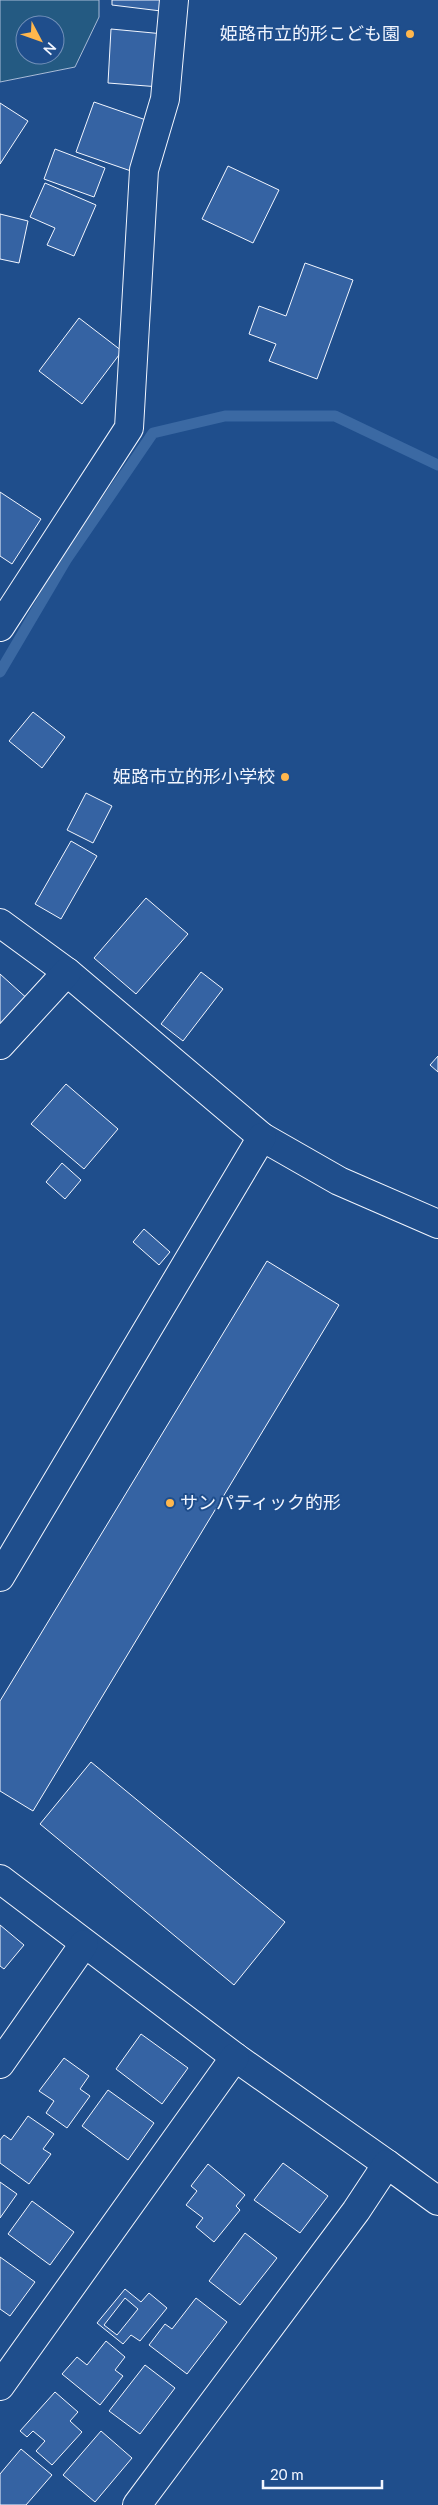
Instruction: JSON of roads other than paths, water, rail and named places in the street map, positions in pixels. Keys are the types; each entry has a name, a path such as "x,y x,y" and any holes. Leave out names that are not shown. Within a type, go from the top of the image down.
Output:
{"street":[{"path":"0,627 129,428 144,170 165,100 174,0"},
{"path":"0,923 67,972 262,1137 339,1181 438,1224"},
{"path":"0,1045 67,972"},
{"path":"0,1578 262,1137"},
{"path":"0,1879 235,2056 438,2201"},
{"path":"0,2064 84,1944"},
{"path":"0,2386 235,2056"},
{"path":"137,2505 356,2211 388,2164"}],"waterway":[{"path":"0,672 66,560 153,433 225,416 335,416 438,465"}],"place":[{"name":"姫路市立的形こども園","path":"410,34"},
{"name":"姫路市立的形小学校","path":"285,777"},
{"name":"サンパティック的形","path":"170,1503"}]}
